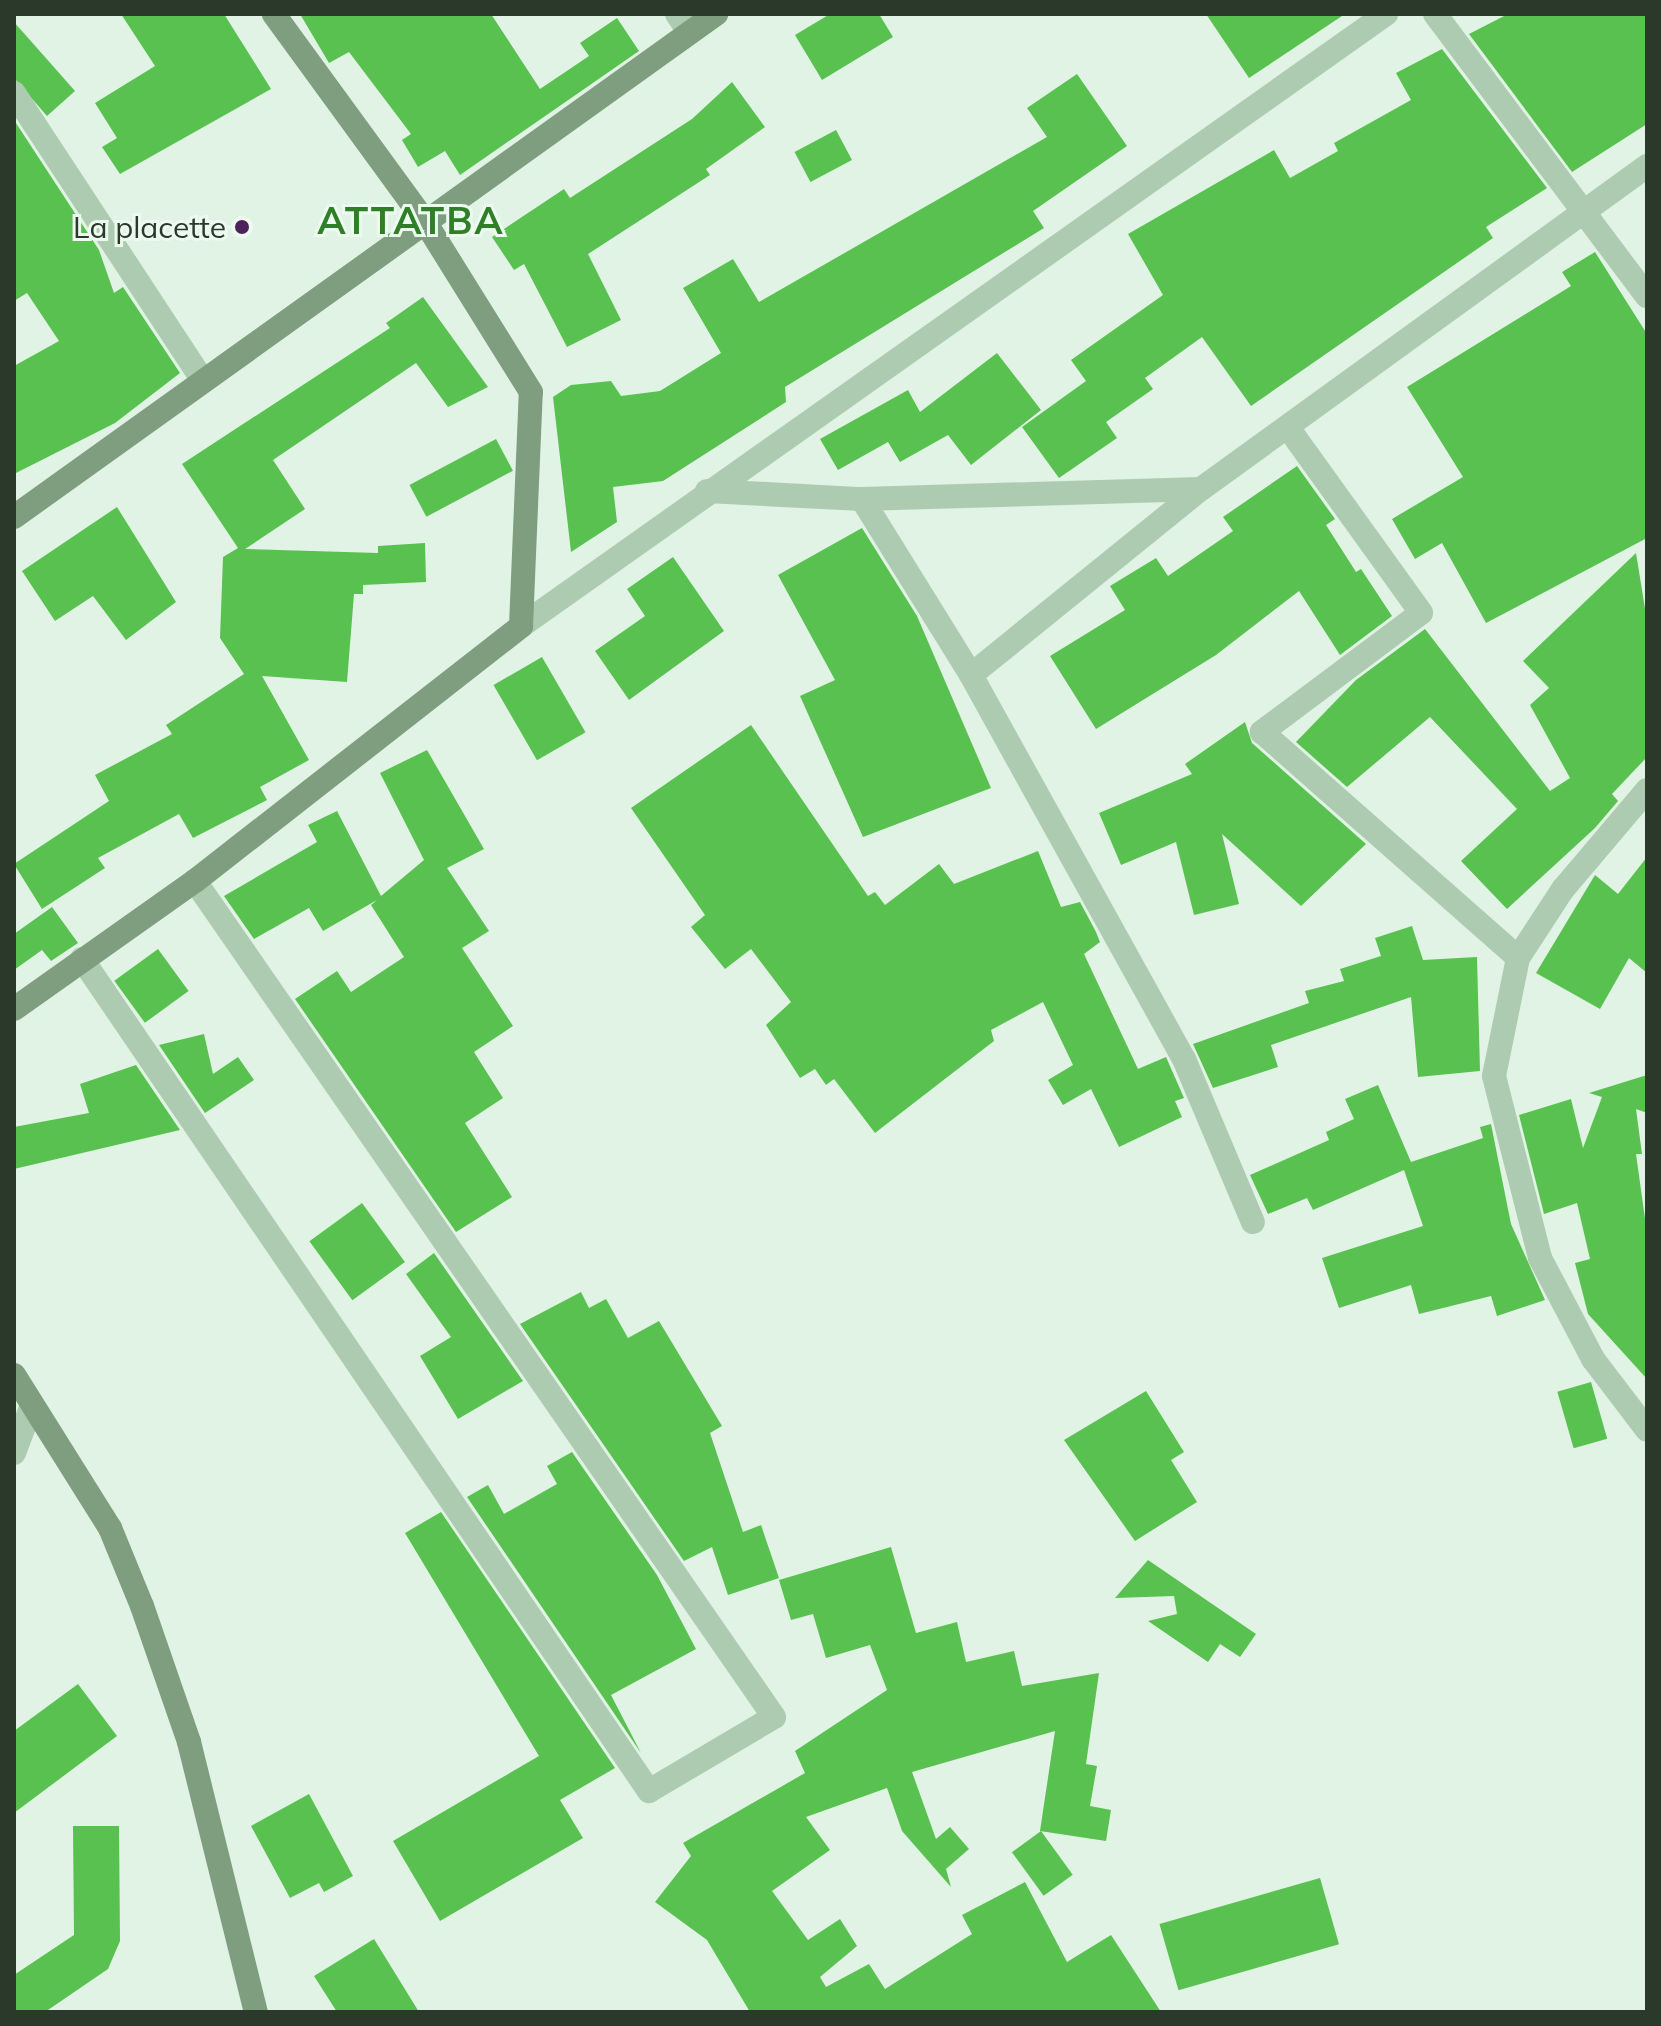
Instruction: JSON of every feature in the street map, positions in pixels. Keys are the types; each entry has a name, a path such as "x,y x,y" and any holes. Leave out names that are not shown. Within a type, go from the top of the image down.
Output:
{"main road":[{"path":"14,1009 195,881 521,626 531,392 424,220 274,14"},
{"path":"14,517 424,220 683,23 716,14"},
{"path":"14,1375 110,1528 142,1606 189,1742 256,2012"}],"street":[{"path":"521,626 707,491 1386,14"},
{"path":"1435,14 1647,296"},
{"path":"14,93 203,381"},
{"path":"971,675 1201,489 1584,216 1647,166"},
{"path":"1289,429 1421,613 1262,732 1518,958"},
{"path":"707,491 862,499 1201,489"},
{"path":"862,499 971,675 1184,1059 1253,1222"},
{"path":"1647,790 1563,889 1518,958 1494,1076 1510,1160 1540,1258 1566,1314 1647,1430"},
{"path":"82,959 649,1791 774,1717 195,881"},
{"path":"14,1453 32,1405"}],"building":[{"path":"121,14 224,14 271,89 120,174 102,147 117,138 95,103 155,66"},
{"path":"300,14 491,14 540,89 589,56 580,43 617,18 639,51 460,175 445,151 418,167 402,140 411,134 349,52 329,63"},
{"path":"830,14 879,14 893,37 822,80 795,35"},
{"path":"1206,14 1345,14 1249,78"},
{"path":"1508,14 1647,14 1647,124 1572,172 1469,34"},
{"path":"14,22 75,91 47,116 14,78"},
{"path":"1442,49 1547,188 1486,227 1493,238 1251,406 1202,337 1145,378 1153,389 1106,422 1117,438 1059,478 1022,427 1086,381 1071,360 1163,295 1128,234 1274,150 1290,178 1338,151 1334,143 1411,100 1396,73"},
{"path":"1077,74 1127,146 1033,211 1044,228 785,387 786,402 663,481 613,487 617,522 571,552 553,397 571,385 611,381 621,396 660,391 721,353 683,288 733,259 759,302 1047,137 1027,108"},
{"path":"732,82 765,127 706,169 710,175 588,254 621,320 567,347 524,264 514,270 492,237 564,189 570,198 692,119"},
{"path":"14,120 99,250 114,293 123,287 180,373 115,423 14,474 14,366 59,341 27,293 14,301"},
{"path":"836,130 852,160 810,182 795,152"},
{"path":"1595,252 1647,334 1647,538 1486,623 1442,543 1415,559 1392,519 1463,477 1407,387 1571,286 1562,272"},
{"path":"423,297 488,387 448,407 416,363 273,460 305,509 245,549 378,553 378,546 425,543 426,582 363,585 363,594 354,594 347,682 262,676 309,760 260,787 267,800 193,838 179,814 98,858 105,868 42,909 14,864 109,801 95,775 172,734 166,725 244,674 220,638 223,557 238,548 182,464 390,328 386,323"},
{"path":"997,353 1041,410 971,465 948,435 900,462 888,442 838,470 820,439 908,390 920,412"},
{"path":"496,439 513,471 426,517 409,485"},
{"path":"1297,466 1335,519 1326,525 1356,572 1361,569 1392,616 1340,655 1299,591 1216,655 1096,729 1050,656 1125,610 1110,586 1156,558 1168,576 1233,531 1223,517"},
{"path":"117,507 176,602 126,640 93,596 55,621 22,571"},
{"path":"862,528 917,616 991,788 863,837 800,696 835,680 778,575"},
{"path":"1636,553 1647,621 1647,757 1612,794 1618,801 1595,828 1507,909 1461,861 1517,809 1430,717 1347,787 1296,742 1356,680 1425,629 1550,791 1570,778 1530,705 1549,688 1523,661"},
{"path":"673,557 724,631 629,700 595,651 645,616 627,589"},
{"path":"542,657 586,732 537,760 494,685"},
{"path":"1245,722 1252,743 1366,844 1301,906 1222,834 1239,904 1194,915 1176,842 1121,865 1099,813 1192,774 1185,764"},
{"path":"751,725 868,896 875,892 885,905 939,864 954,884 1038,851 1061,907 1080,902 1096,932 1100,942 1084,954 1138,1069 1166,1057 1184,1098 1175,1101 1182,1117 1119,1147 1091,1089 1063,1105 1048,1080 1073,1065 1043,1002 991,1030 994,1041 875,1133 834,1079 826,1085 815,1069 800,1078 766,1025 791,1002 751,949 725,969 691,927 705,915 631,808"},
{"path":"427,750 484,849 447,868 489,931 462,948 513,1026 474,1052 503,1098 465,1123 512,1197 456,1232 295,999 337,971 351,992 404,957 371,905 377,900 323,931 309,908 254,939 224,896 317,842 308,825 337,811 381,896 424,860 380,773"},
{"path":"1647,857 1647,973 1629,958 1600,1009 1536,973 1595,875 1618,894"},
{"path":"52,907 78,943 51,961 42,950 14,970 14,934"},
{"path":"1412,926 1423,960 1477,957 1480,1071 1418,1077 1411,997 1271,1045 1278,1067 1213,1088 1193,1044 1309,1003 1305,991 1344,981 1340,969 1381,956 1375,938"},
{"path":"158,949 189,991 145,1023 114,981"},
{"path":"204,1034 213,1074 238,1057 254,1080 205,1113 159,1045"},
{"path":"136,1065 180,1130 14,1169 14,1127 89,1113 80,1084"},
{"path":"1647,1075 1647,1113 1636,1109 1642,1154 1636,1154 1647,1233 1647,1379 1588,1314 1575,1263 1590,1259 1577,1203 1544,1214 1519,1115 1571,1099 1583,1148 1602,1097 1589,1093"},
{"path":"1378,1085 1411,1162 1483,1138 1480,1127 1491,1124 1511,1224 1545,1300 1497,1316 1491,1296 1419,1314 1411,1285 1339,1308 1322,1258 1423,1226 1404,1170 1313,1210 1307,1198 1268,1214 1250,1175 1329,1140 1326,1132 1354,1119 1345,1099"},
{"path":"362,1203 405,1262 352,1300 309,1241"},
{"path":"434,1253 523,1381 458,1419 420,1356 451,1337 406,1274"},
{"path":"581,1292 589,1308 606,1299 628,1338 659,1321 722,1426 710,1433 743,1532 761,1525 779,1578 728,1595 712,1547 684,1561 520,1324"},
{"path":"1591,1382 1607,1439 1574,1448 1557,1392"},
{"path":"1146,1391 1184,1452 1171,1460 1197,1502 1135,1541 1064,1440"},
{"path":"572,1452 657,1575 696,1649 611,1695 641,1753 467,1497 488,1485 504,1514 557,1484 547,1466"},
{"path":"441,1512 615,1768 560,1800 583,1838 440,1921 393,1841 539,1756 405,1533"},
{"path":"891,1547 916,1633 957,1622 966,1662 1014,1651 1022,1686 1099,1673 1086,1764 1097,1766 1090,1806 1111,1810 1106,1841 1040,1831 1055,1731 912,1772 936,1839 950,1827 969,1849 946,1869 951,1887 902,1831 887,1788 806,1817 830,1850 772,1891 808,1940 840,1919 857,1946 820,1977 826,1987 869,1964 885,1989 972,1934 962,1915 1025,1882 1067,1962 1111,1935 1161,2012 750,2012 707,1940 655,1902 691,1856 683,1843 805,1773 795,1751 887,1690 870,1645 826,1658 813,1614 791,1620 779,1580"},
{"path":"1148,1560 1256,1634 1240,1657 1220,1644 1208,1662 1148,1621 1177,1614 1174,1596 1115,1598"},
{"path":"78,1684 117,1736 14,1813 14,1731"},
{"path":"309,1794 353,1876 324,1892 319,1883 290,1898 251,1826"},
{"path":"73,1826 119,1826 120,1941 108,1969 45,2012 14,2012 14,1975 74,1935"},
{"path":"1041,1831 1073,1875 1044,1896 1012,1852"},
{"path":"1320,1878 1339,1944 1178,1990 1159,1924"},
{"path":"374,1939 419,2012 337,2012 314,1976"}],"place":[{"name":"La placette","path":"242,227"}],"district":[{"name":"ATTATBA","path":"411,221"}]}
